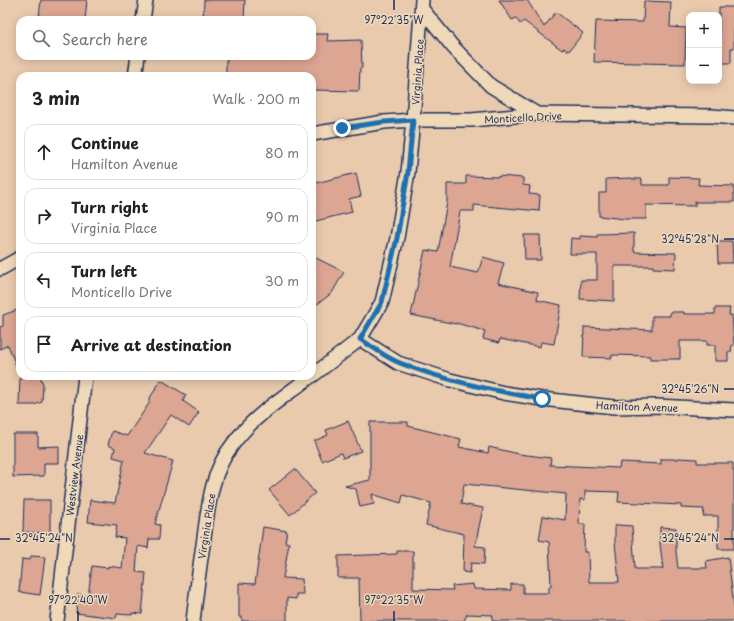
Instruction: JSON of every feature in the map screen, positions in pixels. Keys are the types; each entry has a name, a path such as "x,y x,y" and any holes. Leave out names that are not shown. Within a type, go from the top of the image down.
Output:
{"street":[{"path":"144,16 146,0"},
{"path":"422,5 453,47 491,86 536,114"},
{"name":"Virginia Place","path":"316,373 360,339 382,302 397,238 408,172 422,5"},
{"path":"136,72 137,60"},
{"name":"Monticello Drive","path":"316,133 384,122 413,120 471,120 536,114 712,116 734,118"},
{"path":"0,269 16,260"},
{"name":"Hamilton Avenue","path":"360,339 398,363 450,380 504,393 614,407 656,406 734,410"},
{"name":"Westview Avenue","path":"57,621 85,380"},
{"name":"Virginia Place","path":"193,621 208,503 216,472 232,444 247,427 307,380"}],"building":[{"path":"41,0 87,0 85,16 39,16"},
{"path":"204,0 245,0 244,16 203,16"},
{"path":"499,0 527,0 544,27 556,12 583,33 569,51 564,48 562,50 524,21 520,24 516,18 512,20"},
{"path":"644,1 671,2 670,27 686,28 685,64 594,62 596,21 643,22"},
{"path":"719,7 734,7 734,48 731,48 731,63 722,63 722,12 719,12"},
{"path":"316,34 328,34 327,41 361,40 362,68 360,68 359,91 316,90 316,72 226,72 226,60 316,60"},
{"path":"356,173 361,196 349,199 352,212 316,221 316,183"},
{"path":"466,176 523,178 523,185 530,186 529,194 540,195 539,211 474,205 474,211 460,211 450,267 478,273 483,257 504,263 498,283 538,292 537,300 561,305 554,344 541,342 540,347 500,339 499,343 483,339 485,331 456,323 411,315 425,250 438,252 447,202 447,184 466,184"},
{"path":"669,177 699,178 698,185 734,186 734,202 695,202 695,206 646,205 646,219 624,219 599,216 599,193 606,193 606,179 632,178 642,179 642,185 669,185"},
{"path":"634,233 634,252 676,253 675,269 653,268 653,266 614,266 614,301 580,299 581,280 597,280 597,254 570,254 571,238 580,239 580,236 597,237 597,234"},
{"path":"524,235 540,235 541,260 525,260"},
{"path":"717,241 732,241 733,263 718,263"},
{"path":"316,258 344,272 332,293 316,305"},
{"path":"715,308 730,308 729,315 732,315 734,345 732,345 731,352 728,352 728,361 715,361 715,345 707,345 707,341 680,341 680,359 650,359 650,356 612,355 612,358 583,357 584,327 652,330 652,316 670,316 670,312 684,312 684,314 715,314"},
{"path":"16,310 16,365 8,345 0,349 0,327 3,326 3,315"},
{"path":"20,380 42,380 43,384 42,402 34,405 19,405"},
{"path":"161,380 186,395 183,401 199,412 189,427 171,415 145,453 173,461 155,524 160,525 159,539 149,539 148,548 138,546 136,572 146,573 142,614 117,614 116,618 76,613 78,594 88,596 92,566 122,568 125,538 115,537 117,525 88,522 90,500 115,503 124,460 113,457 115,448 108,445 112,431 127,436 150,402 148,401"},
{"path":"348,421 361,451 343,458 341,453 322,461 314,441 328,435 326,430"},
{"path":"370,422 408,422 408,426 461,439 459,447 488,453 489,447 519,454 551,458 550,465 619,468 620,462 661,464 661,459 678,458 697,459 697,463 733,463 734,549 718,549 718,516 703,516 704,509 681,508 681,505 618,502 619,492 585,491 585,500 580,499 579,524 585,524 584,552 588,552 589,582 619,582 615,542 615,526 618,525 632,526 635,569 663,569 660,544 660,527 676,528 678,568 707,568 706,561 728,557 734,607 734,621 492,621 493,615 467,614 464,621 360,621 359,578 338,578 338,556 397,554 397,551 413,551 413,589 453,590 452,586 473,584 474,589 511,590 511,584 523,584 523,593 549,593 549,586 551,586 549,542 539,540 543,516 565,520 566,494 464,484 461,504 483,508 475,546 485,547 484,564 471,563 470,573 463,572 464,534 426,525 431,503 403,495 401,503 372,494 374,504 360,507 356,489 345,486 370,480"},
{"path":"13,434 38,434 38,447 59,446 59,463 44,463 44,476 13,477"},
{"path":"295,469 315,493 290,515 269,490"},
{"path":"24,500 50,500 50,533 23,532"},
{"path":"263,527 287,531 285,542 289,543 283,578 302,579 303,594 296,594 296,599 287,598 287,621 242,621 242,617 239,617 239,583 255,584"},
{"path":"31,556 45,557 40,595 19,592 22,559 30,560"}],"route":[{"path":"342,128 384,122 413,120 408,172 397,238 382,302 360,339 398,363 450,380 504,393 542,399"}]}
